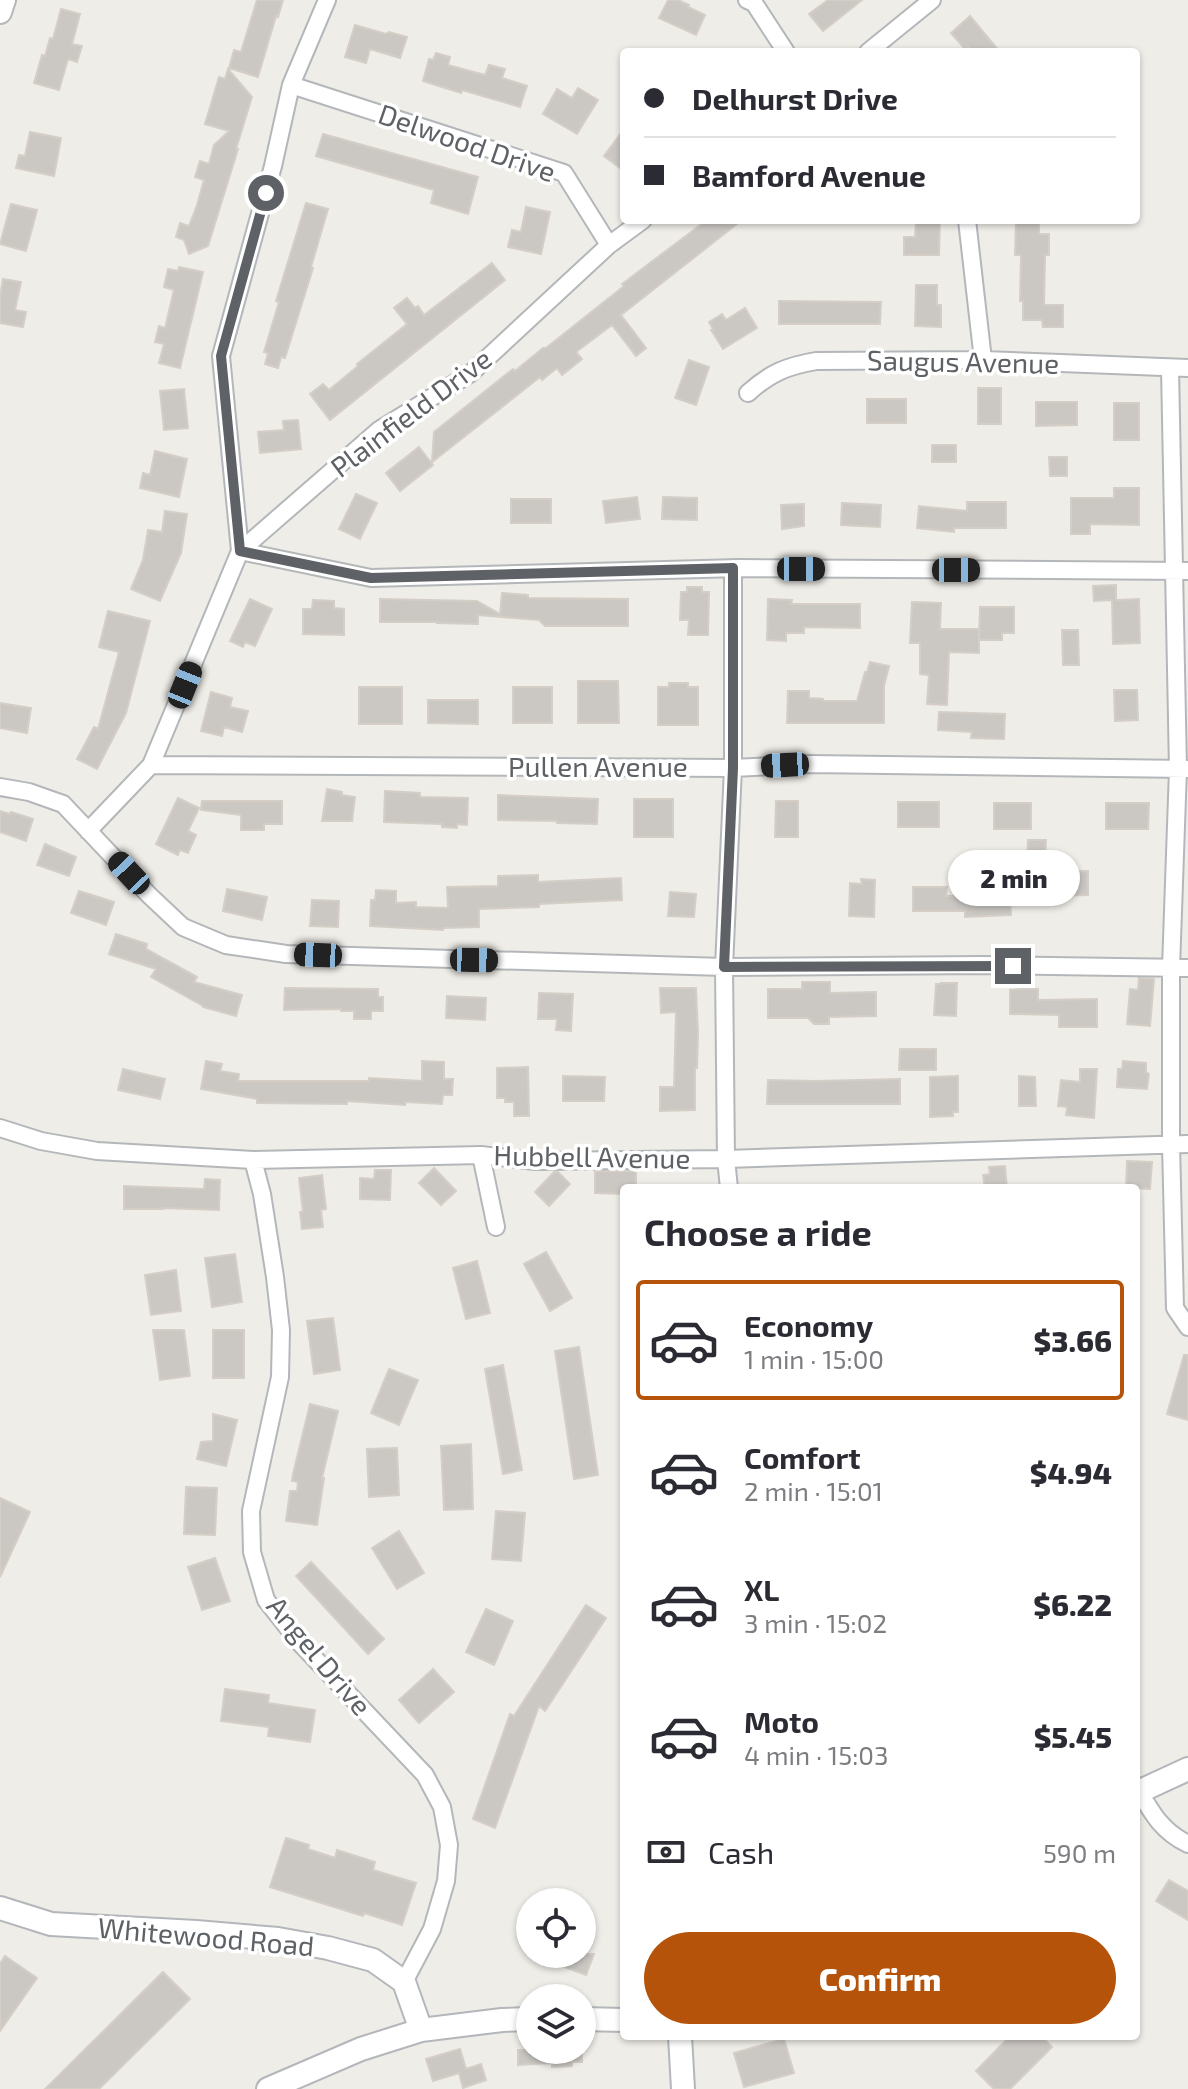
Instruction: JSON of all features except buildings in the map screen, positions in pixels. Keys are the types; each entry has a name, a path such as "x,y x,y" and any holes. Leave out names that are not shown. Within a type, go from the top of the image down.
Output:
{"street":[{"path":"0,12 4,0"},
{"path":"327,0 291,85 273,166 221,356 240,551 371,578 733,568 1181,571"},
{"path":"747,0 754,3 783,48"},
{"path":"880,48 932,0"},
{"name":"Delwood Drive","path":"291,85 564,173 609,245"},
{"name":"Plainfield Drive","path":"88,831 151,765 240,551 379,430 471,373 609,245 638,224"},
{"path":"967,224 983,360"},
{"name":"Saugus Avenue","path":"748,393 775,372 795,364 816,361 983,360 1188,368"},
{"path":"1170,368 1181,571 1180,1144 1182,1308 1188,1327"},
{"path":"729,1184 724,967 733,768 733,568"},
{"name":"Pullen Avenue","path":"151,765 733,768 811,764 1183,769"},
{"path":"0,787 29,792 63,804 183,927 226,945 286,954 724,967 982,965 1180,968"},
{"name":"Hubbell Avenue","path":"0,1128 41,1141 97,1151 253,1160 481,1155 535,1161 726,1159 1180,1144"},
{"path":"481,1155 496,1227"},
{"name":"Angel Drive","path":"253,1160 262,1194 281,1330 280,1377 251,1511 252,1552 266,1600 300,1643 425,1775 442,1807 449,1845 446,1881 432,1929 404,1982"},
{"path":"1140,1791 1188,1769"},
{"path":"1140,1795 1157,1822 1188,1844"},
{"name":"Whitewood Road","path":"0,1908 51,1924 278,1939 328,1948 373,1960 404,1982"},
{"path":"404,1982 421,2030"},
{"path":"596,2019 620,2020"},
{"path":"268,2089 361,2049 421,2030 516,2020"},
{"path":"680,2040 683,2089"}],"route":[{"path":"266,193 221,356 240,551 371,578 733,568 733,768 724,967 1013,966"}]}
